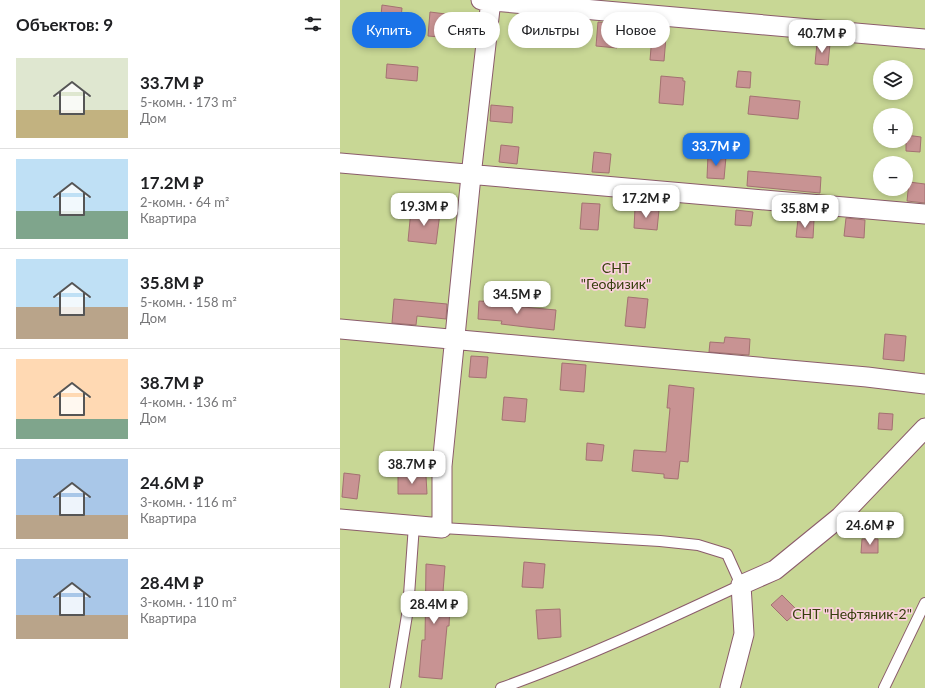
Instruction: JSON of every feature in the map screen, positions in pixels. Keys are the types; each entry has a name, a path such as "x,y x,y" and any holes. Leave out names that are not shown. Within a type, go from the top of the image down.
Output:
{"street":[{"path":"340,519 442,528 442,466 488,0 925,39"},
{"path":"340,163 471,176 925,214"},
{"path":"340,329 455,338 860,376 925,384"},
{"path":"730,688 744,634 741,585 775,570 840,517 925,428"}],"lane":[{"path":"395,688 408,609 414,525"},
{"path":"442,528 660,541 698,545 728,554 741,585 552,670 501,688"},
{"path":"884,688 925,603"}],"green space":[{"name":"СНТ \"Геофизик\"","path":"340,0 925,0 925,688 340,688"}],"building":[{"path":"382,5 402,8 402,12 381,12"},
{"path":"430,12 434,12 434,36 428,36"},
{"path":"598,22 601,22 601,46 596,46"},
{"path":"817,43 830,44 828,65 815,64"},
{"path":"651,48 665,48 664,61 650,60"},
{"path":"387,64 418,67 417,81 386,78"},
{"path":"738,71 751,72 750,88 736,87"},
{"path":"661,76 683,78 683,81 685,81 683,105 659,103"},
{"path":"750,96 800,101 798,119 748,114"},
{"path":"491,105 513,107 512,123 490,121"},
{"path":"913,136 921,137 920,152 906,151 906,148 913,148"},
{"path":"501,145 519,147 517,164 499,162"},
{"path":"594,152 611,154 609,173 592,172"},
{"path":"708,155 726,157 724,179 707,178"},
{"path":"748,171 821,177 820,193 747,186"},
{"path":"913,182 925,184 925,203 907,201 908,196 913,196"},
{"path":"582,203 600,204 598,230 580,229"},
{"path":"635,208 659,210 657,230 634,228"},
{"path":"411,210 440,213 436,244 408,241"},
{"path":"736,210 753,212 751,226 735,225"},
{"path":"846,218 865,220 864,238 844,236"},
{"path":"798,219 814,220 813,238 796,237"},
{"path":"628,297 648,299 645,328 625,326"},
{"path":"394,299 447,304 446,319 417,316 416,325 392,323"},
{"path":"479,301 512,303 512,306 556,310 554,330 501,324 502,321 478,319"},
{"path":"885,334 906,336 904,361 883,359"},
{"path":"725,337 750,339 749,355 709,352 710,342 724,343"},
{"path":"471,356 488,357 486,378 469,377"},
{"path":"562,363 586,365 584,392 560,390"},
{"path":"669,385 694,388 688,462 680,461 678,479 664,478 664,474 632,471 634,450 666,452 670,408 667,408"},
{"path":"504,397 527,399 525,422 502,420"},
{"path":"879,413 893,414 892,430 878,429"},
{"path":"587,443 604,445 602,461 586,460"},
{"path":"344,473 360,475 357,499 342,497"},
{"path":"398,476 426,476 427,494 398,494"},
{"path":"862,539 878,539 878,553 861,553"},
{"path":"524,562 545,564 543,588 522,587"},
{"path":"426,564 445,566 442,605 450,606 442,679 419,677 422,640 425,640"},
{"path":"782,595 798,611 787,621 771,605"},
{"path":"560,609 561,637 538,639 536,610"}],"park label":[{"name":"СНТ \"Нефтяник-2\"","path":"852,614"}]}
